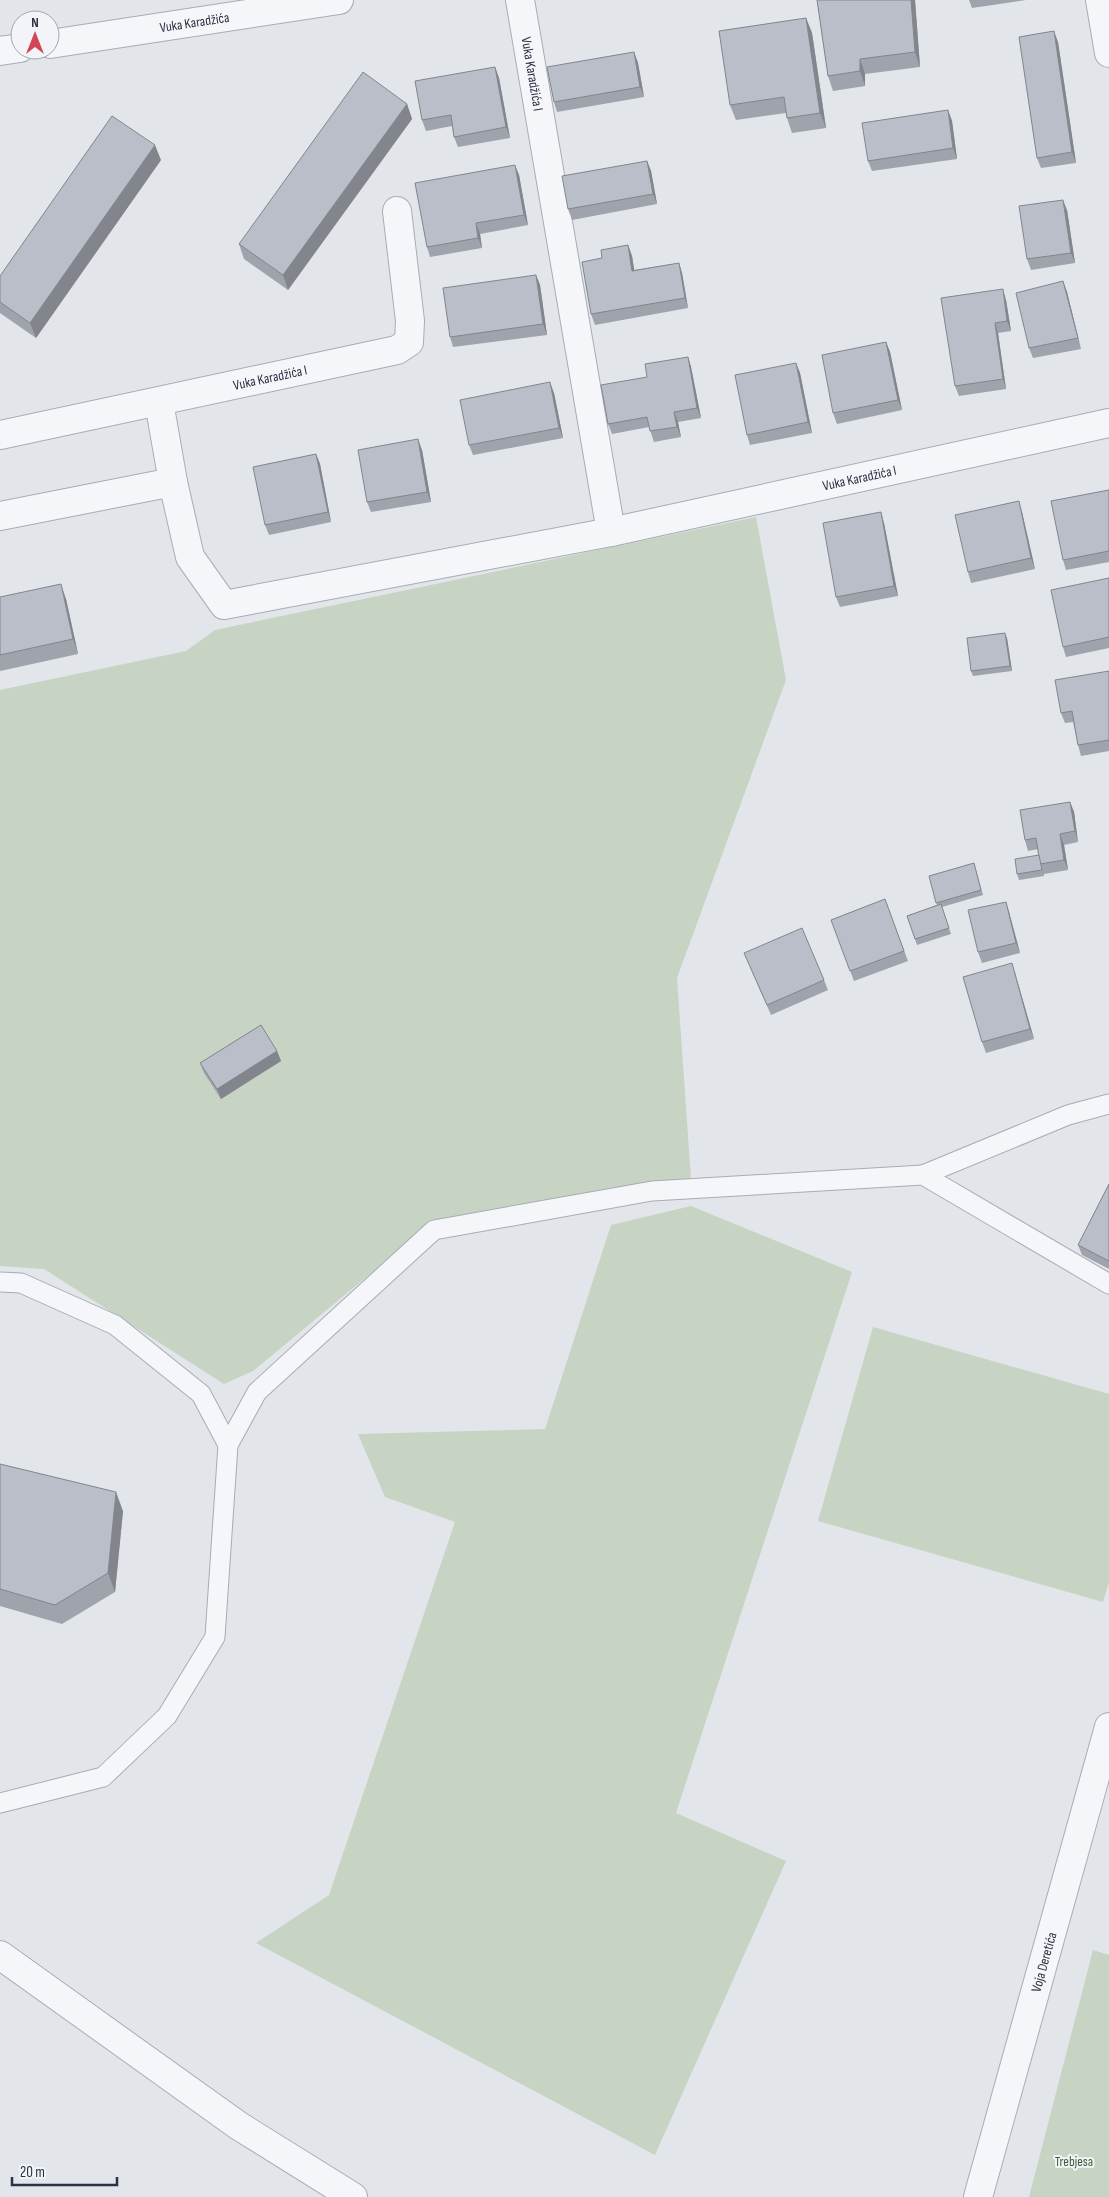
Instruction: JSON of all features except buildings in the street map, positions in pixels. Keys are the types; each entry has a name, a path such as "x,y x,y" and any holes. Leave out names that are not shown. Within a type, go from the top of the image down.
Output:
{"street":[{"name":"Vuka Karadžića","path":"60,42 340,0"},
{"name":"Vuka Karadžića I","path":"520,0 611,532"},
{"path":"1100,0 1109,53"},
{"name":"Vuka Karadžića I","path":"0,435 396,350 409,342 410,321 397,212"},
{"path":"0,516 173,482 158,402"},
{"name":"Vuka Karadžića I","path":"173,482 190,556 224,605 611,532 1109,423"},
{"name":"Voja Deretića","path":"978,2197 1109,1728"},
{"path":"0,1955 239,2126 353,2197"}],"lane":[{"path":"0,1802 103,1776 167,1716 216,1636 228,1445 257,1392 434,1230 652,1191 923,1175 1068,1115 1109,1104"},
{"path":"923,1175 1109,1284"},
{"path":"0,1282 21,1283 115,1324 200,1394 228,1445"}],"green space":[{"path":"756,517 786,680 677,978 691,1179 434,1221 253,1371 224,1384 44,1269 0,1266 0,690 186,651 215,630"},
{"path":"691,1206 852,1272 676,1813 786,1861 655,2155 256,1943 329,1895 455,1522 385,1497 358,1434 545,1429 611,1225"},
{"path":"873,1327 1109,1394 1109,1582 1103,1602 818,1521"},
{"name":"Trebjesa","path":"1093,1950 1109,1955 1109,2197 1029,2197"}]}
